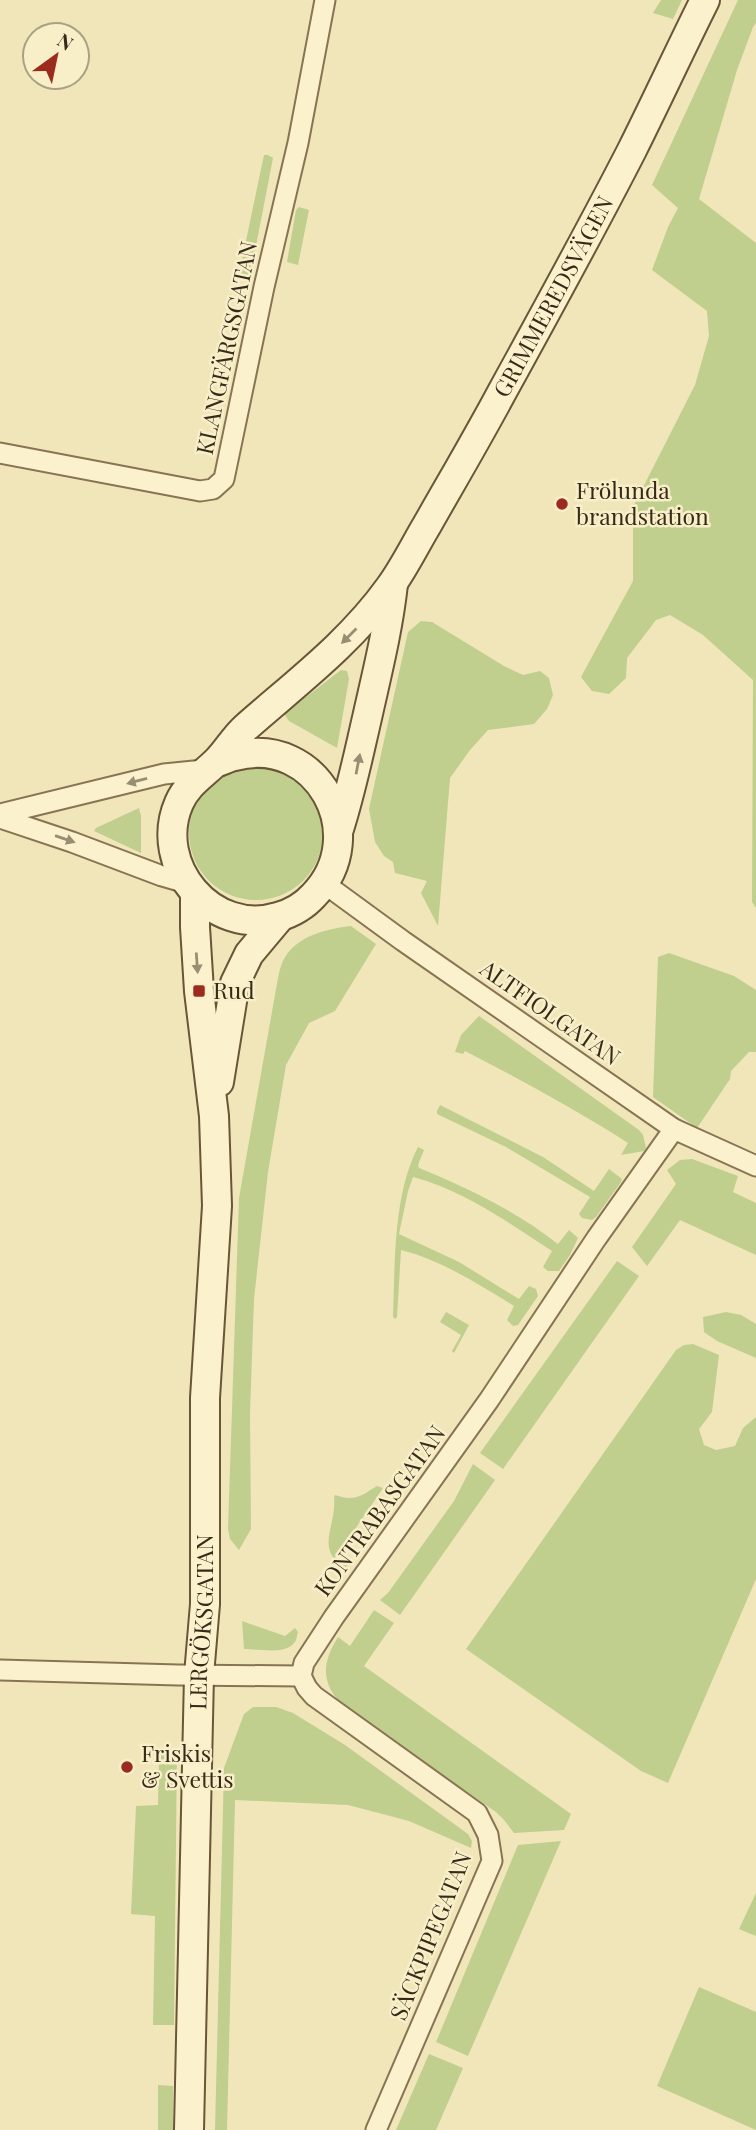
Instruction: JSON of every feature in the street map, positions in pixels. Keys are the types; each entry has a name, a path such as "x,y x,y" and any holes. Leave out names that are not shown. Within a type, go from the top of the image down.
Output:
{"street":[{"name":"KLANGFÄRGSGATAN","path":"0,453 200,491 213,489 225,479 264,287 298,143 325,0"},
{"name":"GRIMMEREDSVÄGEN","path":"210,767 242,730 317,668 352,633 393,584 475,442 585,239 705,0"},
{"name":"GRIMMEREDSVÄGEN","path":"339,829 353,786 383,650 393,584"},
{"path":"261,753 284,758 305,769 322,785 334,806 339,829 339,849 325,884 305,905 280,917 243,920 209,906 190,889 162,876 0,816 164,775 210,767 237,755 261,753"},
{"path":"190,889 176,864 172,844 173,823 184,794 210,767"},
{"name":"ALTFIOLGATAN","path":"325,884 403,942 674,1129 756,1166"},
{"name":"LERGÖKSGATAN","path":"189,2130 199,1675 205,1604 205,1398 217,1206 214,1116 190,889"},
{"name":"LERGÖKSGATAN","path":"214,1116 235,983 249,954 280,917"},
{"name":"KONTRABASGATAN","path":"301,1676 304,1663 334,1617 489,1400 596,1239 674,1129"},
{"path":"0,1670 301,1676"},
{"name":"SÄCKPIPEGATAN","path":"301,1676 314,1696 477,1812 490,1843 492,1861 376,2130"}],"green space":[{"path":"661,0 682,0 673,19 653,13"},
{"path":"738,0 756,0 756,23 737,70 699,199 756,243 756,908 752,902 753,680 703,635 670,615 656,620 627,658 626,678 609,694 592,691 581,677 633,581 633,507 695,385 709,336 707,311 652,270 678,208 652,185"},
{"path":"264,155 273,158 248,278 239,274"},
{"path":"299,207 309,210 298,265 287,262 296,210"},
{"path":"421,621 432,622 523,675 540,671 549,678 553,695 547,709 534,724 488,730 450,778 438,926 421,893 427,881 395,873 393,862 384,856 375,842 369,809 408,632"},
{"path":"341,670 347,671 349,679 337,748 289,721 284,714"},
{"path":"256,766 282,771 304,785 318,807 323,833 318,859 304,881 282,895 256,900 230,895 208,881 194,859 189,833 194,807 208,785 230,771"},
{"path":"139,808 141,853 94,831 96,828"},
{"path":"351,926 376,944 335,1011 309,1023 286,1065 268,1172 254,1299 250,1414 251,1529 239,1550 230,1539 228,1529 239,1198 276,989 283,961 295,945 312,935"},
{"path":"669,953 734,976 756,990 756,1052 749,1052 731,1071 730,1079 697,1128 653,1097 658,957"},
{"path":"479,1016 639,1130 643,1135 646,1148 644,1151 621,1155 628,1143 608,1130 465,1051 463,1054 455,1052 461,1035"},
{"path":"440,1105 543,1157 594,1191 609,1169 622,1179 621,1182 596,1217 592,1220 582,1218 579,1214 590,1197 506,1147 437,1114"},
{"path":"418,1147 424,1150 419,1168 491,1201 558,1244 569,1230 578,1238 559,1271 548,1271 543,1267 552,1251 468,1199 413,1177 399,1234 459,1262 519,1299 529,1286 536,1289 538,1296 518,1325 513,1326 507,1320 514,1306 445,1266 401,1250 397,1317 393,1317 395,1253 400,1208 404,1186"},
{"path":"692,1159 738,1176 733,1192 756,1203 756,1255 680,1220 647,1266 632,1247 676,1184 667,1170 680,1160"},
{"path":"617,1261 639,1276 503,1469 480,1453"},
{"path":"446,1312 469,1325 454,1353 452,1351 461,1335 440,1322"},
{"path":"726,1312 741,1315 756,1324 756,1358 717,1341 704,1332 703,1317"},
{"path":"693,1344 719,1355 712,1412 699,1429 704,1445 716,1450 735,1446 743,1428 756,1417 756,1579 668,1783 641,1771 466,1649 676,1350"},
{"path":"473,1464 495,1480 400,1615 380,1600 388,1593 454,1501"},
{"path":"377,1486 383,1488 336,1557 349,1567 347,1570 331,1554 329,1545 334,1497 357,1497"},
{"path":"374,1610 394,1623 364,1666 571,1814 564,1830 514,1833 496,1812 337,1700 326,1675 332,1647 338,1637 350,1646"},
{"path":"242,1621 285,1636 295,1628 298,1632 294,1643 284,1649 244,1649"},
{"path":"253,1707 276,1707 293,1713 345,1745 468,1834 472,1841 471,1848 409,1821 348,1805 235,1800 227,2130 215,2130 224,1768 244,1714"},
{"path":"177,1749 174,2025 153,2025 155,1916 131,1914 136,1806 158,1805 159,1751"},
{"path":"561,1841 468,2056 436,2042 518,1845"},
{"path":"756,1893 756,1936 739,1929"},
{"path":"699,1987 756,2012 756,2130 657,2086"},
{"path":"429,2054 463,2068 436,2130 396,2130"},
{"path":"158,2085 173,2086 173,2130 158,2130"}],"place":[{"name":"Frölunda brandstation","path":"562,504"},
{"name":"Rud","path":"199,991"},
{"name":"Friskis & Svettis","path":"127,1767"}]}
